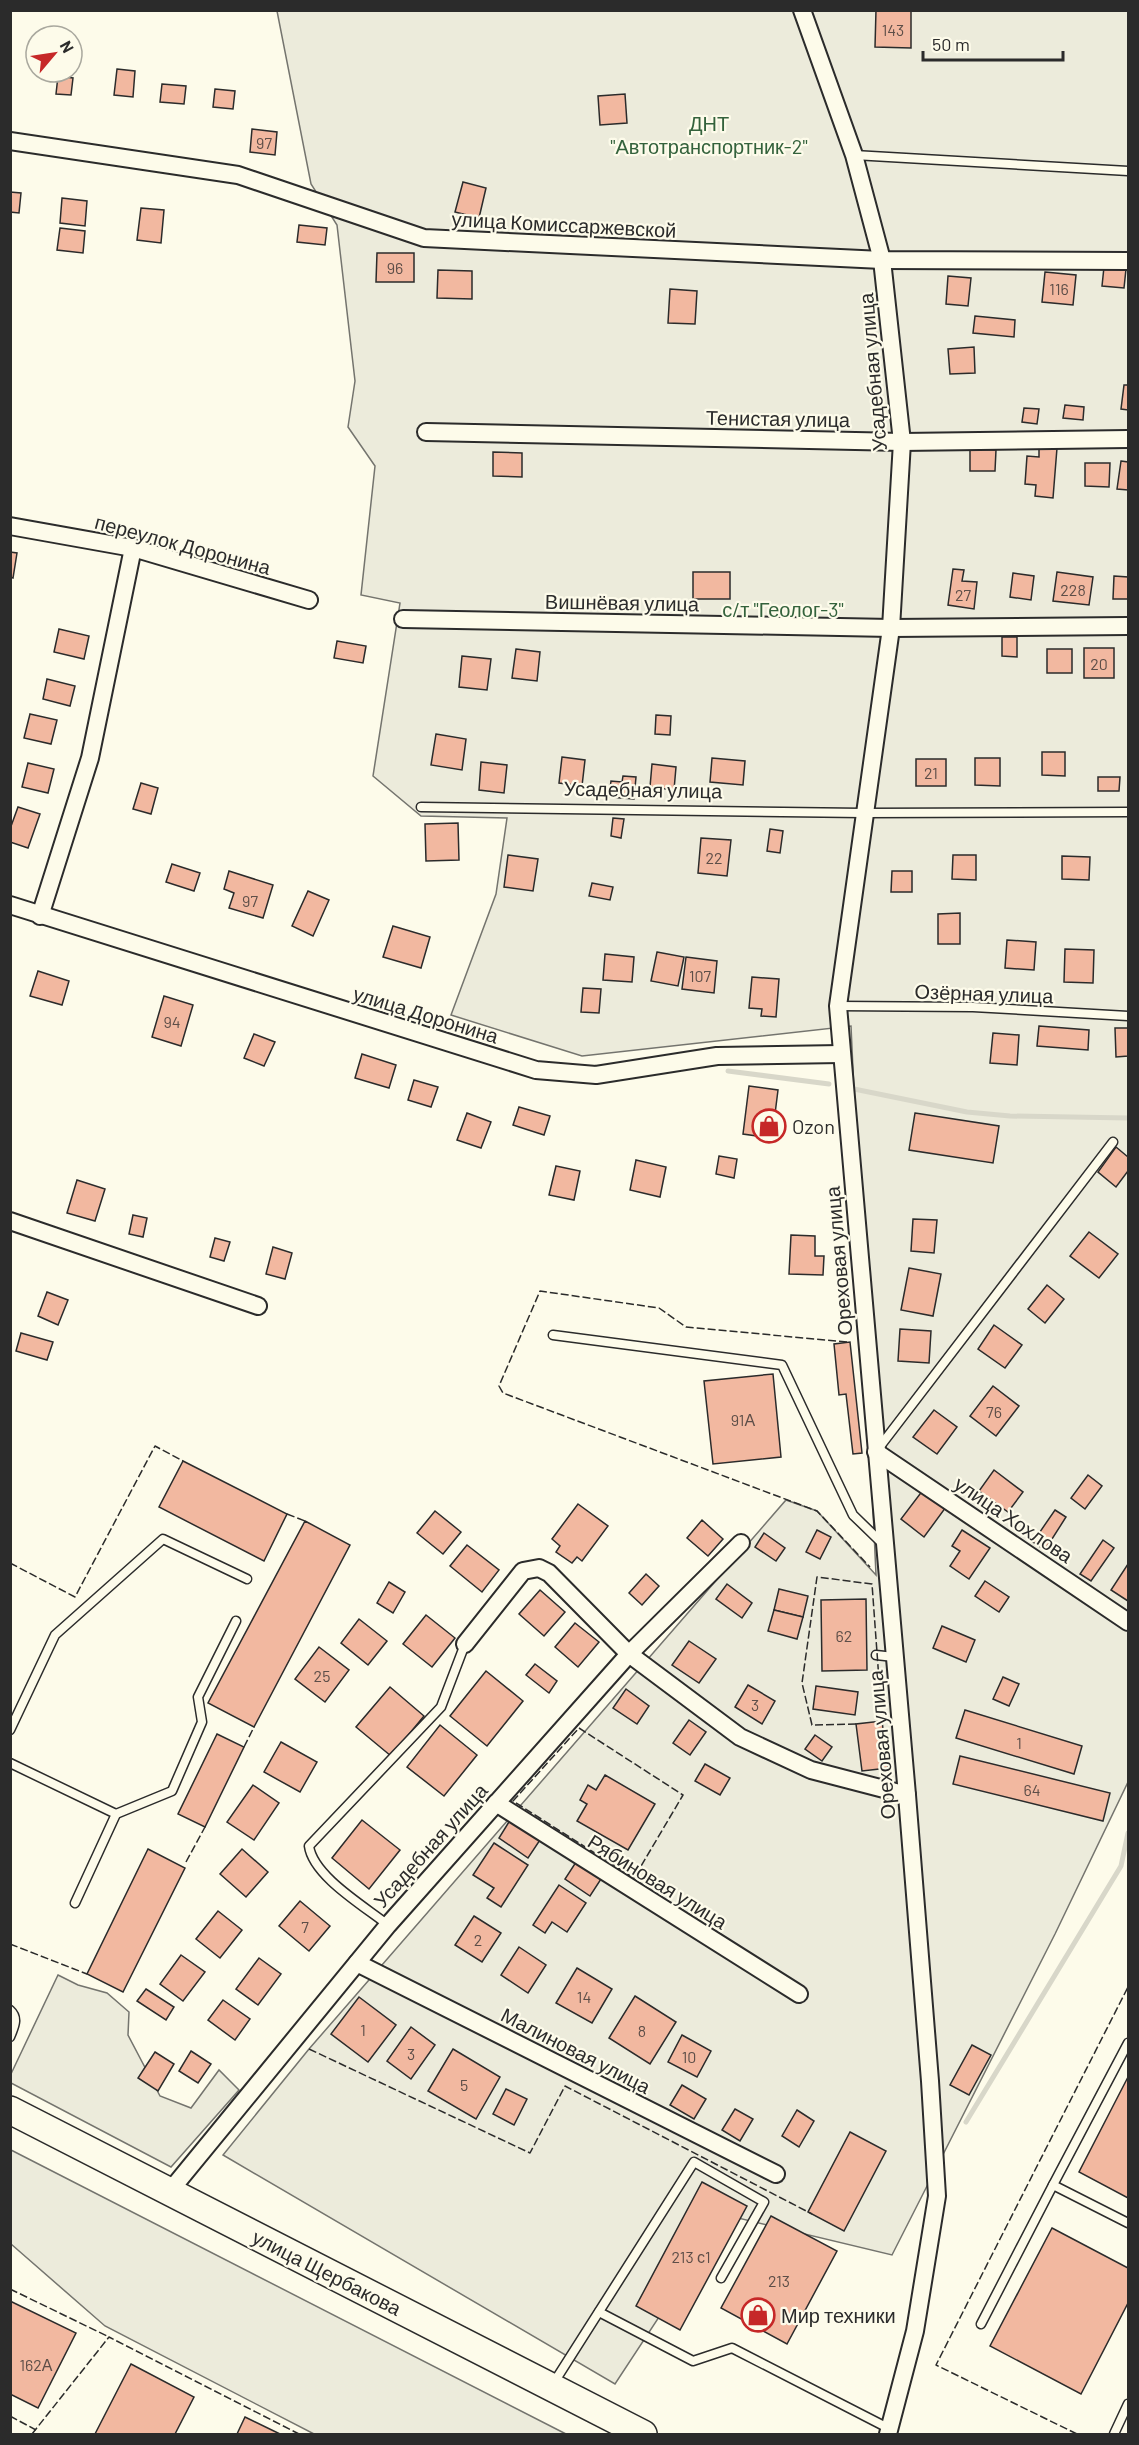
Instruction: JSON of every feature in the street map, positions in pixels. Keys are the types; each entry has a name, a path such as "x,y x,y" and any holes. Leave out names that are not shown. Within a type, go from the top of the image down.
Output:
{"main road":[{"name":"улица Щербакова","path":"10,2110 643,2434"}],"street":[{"name":"Усадебная улица","path":"802,10 854,155 882,260 902,442 891,628 863,813 838,1006 841,1054"},
{"name":"улица Комиссаржевской","path":"10,141 238,175 424,238 882,260 1128,261"},
{"name":"Тенистая улица","path":"426,432 902,442 1128,439"},
{"name":"переулок Доронина","path":"10,526 133,548 309,600"},
{"path":"40,916 90,758 133,548"},
{"name":"Вишнёвая улица","path":"403,619 891,628 1128,626"},
{"name":"улица Доронина","path":"10,905 536,1070 596,1075 717,1056 841,1054"},
{"name":"Ореховая улица","path":"841,1054 907,1795 937,2196 915,2331 890,2433"},
{"path":"10,1221 258,1306"},
{"name":"улица Хохлова","path":"876,1452 1128,1622"},
{"name":"Усадебная улица","path":"170,2192 388,1924 629,1654 741,1544"},
{"path":"465,1644 524,1571 539,1568 549,1573 629,1654 740,1737 811,1770 907,1795"},
{"name":"Рябиновая улица","path":"496,1803 799,1994"},
{"name":"Малиновая улица","path":"357,1964 777,2174"}],"lane":[{"path":"854,155 1128,171"},
{"name":"Усадебная улица","path":"421,807 863,813 1128,812"},
{"name":"Озёрная улица","path":"838,1006 973,1007 1128,1016"},
{"path":"876,1452 1113,1142"},
{"path":"553,1335 782,1365 853,1515 884,1544"},
{"path":"10,1730 55,1635 163,1539 247,1579"},
{"path":"75,1903 116,1814 172,1791 202,1722 198,1697 236,1621"},
{"path":"388,1924 325,1876 310,1856 309,1846 441,1707 465,1644"},
{"path":"876,1655 894,1657"},
{"path":"10,1763 116,1814"},
{"path":"10,2010 16,2023 10,2037"},
{"path":"981,2324 1128,2043"},
{"path":"551,2387 694,2162 764,2202 721,2277"},
{"path":"1053,2185 1128,2223"},
{"path":"599,2312 693,2361 732,2348 890,2433"},
{"path":"1114,2434 1128,2404"}],"green space":[{"name":"с/т \"Геолог-3\"","path":"277,11 1128,11 1128,1782 1055,1934 892,2255 726,2215 615,2384 223,2155 309,2049 786,1500 817,1511 876,1575 851,1026 582,1056 451,1015 496,894 507,818 421,816 373,776 400,603 361,595 375,466 348,427 355,381 337,225 311,184"},
{"path":"58,1975 78,1985 107,1993 129,2012 128,2035 160,2096 191,2108 219,2070 239,2090 171,2167 11,2083 10,2076"},
{"path":"11,2150 566,2434 314,2434 105,2326 11,2244"}],"building":[{"path":"876,10 911,10 911,48 875,47"},
{"path":"117,69 135,71 133,97 114,95"},
{"path":"57,84 72,84 71,95 56,94"},
{"path":"162,84 186,86 184,104 160,102"},
{"path":"215,89 235,91 233,109 213,107"},
{"path":"625,94 627,123 600,125 598,96"},
{"path":"252,129 277,132 275,155 250,152"},
{"path":"463,182 486,188 479,218 455,212"},
{"path":"10,192 21,193 19,213 10,212"},
{"path":"62,198 87,201 85,226 60,223"},
{"path":"141,208 164,210 161,243 137,240"},
{"path":"299,225 327,228 325,245 297,242"},
{"path":"60,228 85,231 83,253 57,250"},
{"path":"377,253 414,253 414,282 376,282"},
{"path":"1104,267 1126,269 1124,288 1102,286"},
{"path":"438,270 472,271 472,299 437,298"},
{"path":"1045,272 1076,275 1073,305 1042,302"},
{"path":"948,276 971,278 968,306 946,304"},
{"path":"670,289 697,291 695,324 668,323"},
{"path":"975,316 1015,320 1014,337 973,333"},
{"path":"974,347 975,373 950,374 948,349"},
{"path":"1124,385 1128,385 1128,410 1121,409"},
{"path":"1065,405 1084,407 1083,420 1063,418"},
{"path":"1024,408 1039,409 1037,424 1022,422"},
{"path":"1039,447 1057,448 1053,498 1035,496 1036,485 1025,484 1027,456 1039,457"},
{"path":"970,449 996,450 995,471 970,471"},
{"path":"493,452 522,453 522,477 493,476"},
{"path":"1121,461 1128,462 1128,490 1117,489"},
{"path":"1085,463 1110,463 1109,487 1085,486"},
{"path":"10,552 17,553 13,578 10,577"},
{"path":"953,569 964,570 962,581 977,582 974,609 948,605"},
{"path":"693,572 730,572 730,599 693,599"},
{"path":"1057,572 1093,577 1089,605 1053,601"},
{"path":"1013,573 1034,576 1031,600 1010,597"},
{"path":"1114,576 1128,577 1128,599 1113,599"},
{"path":"59,629 89,636 84,659 54,652"},
{"path":"1002,637 1017,637 1017,657 1002,656"},
{"path":"337,641 366,646 363,663 334,658"},
{"path":"1084,648 1114,648 1114,678 1084,678"},
{"path":"516,649 540,652 537,681 512,678"},
{"path":"1047,649 1072,649 1072,673 1047,673"},
{"path":"462,656 491,659 487,690 459,687"},
{"path":"47,679 75,686 70,706 43,699"},
{"path":"30,714 57,720 51,744 24,738"},
{"path":"656,715 671,716 670,735 655,734"},
{"path":"436,734 466,739 462,770 431,765"},
{"path":"1042,752 1065,752 1065,776 1042,775"},
{"path":"562,757 585,760 582,786 559,783"},
{"path":"712,758 745,761 743,785 710,782"},
{"path":"975,758 1000,758 1000,786 975,785"},
{"path":"916,759 946,759 946,786 916,786"},
{"path":"481,762 507,765 504,793 479,790"},
{"path":"28,763 54,769 48,793 22,787"},
{"path":"652,764 676,767 674,790 650,787"},
{"path":"623,776 636,777 634,799 609,797 611,781 622,782"},
{"path":"1098,777 1120,777 1119,791 1098,791"},
{"path":"141,783 158,788 151,814 133,809"},
{"path":"18,807 40,814 28,848 10,842 10,829"},
{"path":"613,818 624,819 621,838 611,836"},
{"path":"458,823 459,860 426,861 425,824"},
{"path":"770,829 783,831 780,853 767,851"},
{"path":"701,838 731,840 727,876 698,873"},
{"path":"508,855 538,859 533,891 504,887"},
{"path":"953,855 976,855 976,880 952,879"},
{"path":"1062,856 1090,857 1089,880 1062,879"},
{"path":"172,864 200,873 194,891 166,882"},
{"path":"229,871 273,885 263,918 229,908 234,893 224,889"},
{"path":"892,871 912,871 912,892 891,892"},
{"path":"592,883 613,887 610,900 589,896"},
{"path":"308,891 329,900 313,936 292,926"},
{"path":"960,913 960,944 938,944 938,914"},
{"path":"393,926 430,937 421,968 383,957"},
{"path":"1007,940 1036,942 1034,970 1005,968"},
{"path":"1065,949 1094,950 1093,983 1064,982"},
{"path":"657,952 684,957 678,986 651,981"},
{"path":"605,954 634,957 632,982 603,980"},
{"path":"686,957 717,961 714,993 682,989"},
{"path":"38,971 69,981 62,1005 30,996"},
{"path":"752,977 779,979 776,1017 761,1016 762,1009 749,1008"},
{"path":"583,988 601,989 599,1013 581,1012"},
{"path":"164,996 193,1005 181,1046 152,1037"},
{"path":"1039,1026 1089,1030 1088,1050 1037,1046"},
{"path":"1115,1028 1128,1028 1128,1056 1116,1057"},
{"path":"993,1033 1019,1035 1017,1065 990,1063"},
{"path":"254,1034 275,1042 264,1066 244,1058"},
{"path":"362,1054 396,1065 389,1088 355,1078"},
{"path":"414,1080 438,1087 431,1107 408,1100"},
{"path":"749,1086 778,1090 772,1138 743,1134"},
{"path":"519,1107 550,1116 544,1135 513,1125"},
{"path":"467,1113 491,1122 481,1148 457,1140"},
{"path":"915,1113 999,1126 993,1163 909,1150"},
{"path":"1116,1147 1128,1157 1128,1171 1116,1187 1098,1172"},
{"path":"719,1156 737,1159 734,1178 716,1174"},
{"path":"636,1160 666,1167 660,1197 630,1190"},
{"path":"556,1166 580,1171 574,1200 549,1195"},
{"path":"77,1180 105,1189 95,1221 67,1213"},
{"path":"133,1215 147,1218 143,1237 129,1234"},
{"path":"913,1219 937,1220 934,1253 911,1251"},
{"path":"1089,1232 1118,1254 1099,1278 1070,1256"},
{"path":"791,1235 815,1236 815,1256 824,1256 823,1275 789,1274"},
{"path":"215,1238 230,1242 224,1261 210,1257"},
{"path":"273,1247 292,1253 285,1279 266,1274"},
{"path":"909,1268 941,1274 933,1316 901,1310"},
{"path":"1047,1285 1064,1299 1045,1323 1028,1309"},
{"path":"47,1292 68,1300 58,1325 38,1316"},
{"path":"994,1325 1022,1345 1005,1368 978,1349"},
{"path":"900,1329 931,1331 929,1363 898,1361"},
{"path":"21,1333 53,1342 47,1360 16,1351"},
{"path":"850,1342 862,1453 853,1454 846,1394 839,1395 834,1344"},
{"path":"773,1374 781,1457 713,1464 704,1381"},
{"path":"993,1386 1019,1406 996,1436 970,1416"},
{"path":"934,1410 957,1427 937,1454 913,1437"},
{"path":"183,1461 287,1514 264,1561 159,1507"},
{"path":"994,1470 1023,1492 1008,1512 979,1491"},
{"path":"1088,1475 1102,1486 1085,1509 1071,1498"},
{"path":"923,1490 946,1507 924,1537 901,1519"},
{"path":"578,1504 608,1526 582,1561 577,1557 572,1563 556,1552 560,1546 552,1539"},
{"path":"1055,1510 1066,1517 1045,1550 1033,1542"},
{"path":"435,1511 461,1532 443,1554 417,1533"},
{"path":"702,1520 723,1539 708,1556 687,1538"},
{"path":"305,1521 350,1545 254,1727 208,1703"},
{"path":"817,1530 831,1537 820,1559 806,1552"},
{"path":"962,1530 990,1548 969,1579 950,1566 960,1551 952,1546"},
{"path":"764,1533 785,1548 776,1561 755,1547"},
{"path":"1103,1540 1114,1548 1091,1581 1080,1574"},
{"path":"467,1545 499,1570 482,1592 450,1566"},
{"path":"1128,1564 1128,1601 1111,1590"},
{"path":"646,1574 659,1586 642,1605 629,1593"},
{"path":"985,1581 1009,1597 999,1612 975,1596"},
{"path":"389,1582 405,1592 393,1613 377,1603"},
{"path":"727,1584 752,1603 742,1618 716,1599"},
{"path":"779,1589 808,1596 803,1617 774,1610"},
{"path":"540,1590 565,1612 544,1636 519,1614"},
{"path":"866,1599 867,1670 822,1671 821,1600"},
{"path":"774,1610 803,1617 797,1639 768,1631"},
{"path":"426,1615 455,1638 432,1667 403,1644"},
{"path":"359,1619 387,1641 368,1665 341,1643"},
{"path":"575,1623 599,1642 578,1667 555,1647"},
{"path":"942,1626 975,1640 966,1662 933,1648"},
{"path":"689,1641 716,1659 699,1683 672,1665"},
{"path":"319,1647 349,1670 325,1702 295,1679"},
{"path":"535,1664 557,1681 549,1693 526,1675"},
{"path":"486,1671 523,1701 487,1746 450,1716"},
{"path":"1003,1677 1019,1684 1009,1706 993,1699"},
{"path":"748,1685 775,1701 762,1724 735,1707"},
{"path":"816,1686 858,1692 855,1715 813,1709"},
{"path":"390,1687 424,1716 391,1756 356,1727"},
{"path":"626,1689 649,1706 637,1724 613,1708"},
{"path":"965,1710 1082,1746 1074,1774 956,1738"},
{"path":"689,1720 706,1732 690,1755 673,1743"},
{"path":"882,1721 888,1768 862,1771 856,1724"},
{"path":"440,1725 477,1755 444,1796 407,1767"},
{"path":"217,1734 244,1747 205,1827 178,1814"},
{"path":"815,1735 832,1747 822,1761 805,1749"},
{"path":"281,1742 317,1762 300,1792 264,1772"},
{"path":"960,1756 1110,1793 1103,1821 953,1784"},
{"path":"705,1764 730,1778 720,1795 695,1781"},
{"path":"605,1775 655,1804 628,1850 577,1821 587,1804 580,1800 588,1785 596,1790"},
{"path":"253,1785 279,1803 254,1840 227,1822"},
{"path":"512,1817 542,1837 528,1858 499,1838"},
{"path":"362,1820 400,1850 369,1889 332,1858"},
{"path":"494,1843 528,1865 501,1907 487,1898 494,1888 473,1875"},
{"path":"148,1849 185,1868 123,1992 87,1974"},
{"path":"242,1849 268,1872 246,1897 220,1874"},
{"path":"578,1859 603,1876 590,1896 565,1879"},
{"path":"559,1885 586,1903 567,1932 552,1922 545,1933 533,1925"},
{"path":"300,1901 330,1926 309,1951 279,1926"},
{"path":"218,1911 242,1930 220,1958 196,1939"},
{"path":"474,1916 501,1933 482,1962 455,1945"},
{"path":"519,1947 546,1965 528,1993 501,1975"},
{"path":"181,1955 205,1972 183,2001 160,1984"},
{"path":"259,1958 281,1974 258,2005 236,1989"},
{"path":"577,1968 612,1989 592,2023 556,2003"},
{"path":"146,1989 174,2007 166,2020 137,2001"},
{"path":"635,1996 676,2022 650,2064 609,2038"},
{"path":"359,1997 396,2025 368,2062 331,2034"},
{"path":"223,2000 250,2019 235,2040 208,2020"},
{"path":"411,2027 435,2045 411,2079 387,2061"},
{"path":"682,2035 711,2051 697,2077 668,2062"},
{"path":"972,2045 991,2055 969,2095 950,2085"},
{"path":"453,2049 500,2077 476,2119 428,2091"},
{"path":"191,2051 211,2064 198,2083 179,2071"},
{"path":"155,2052 174,2064 158,2091 138,2078"},
{"path":"1128,2077 1128,2198 1079,2172"},
{"path":"682,2085 706,2099 694,2119 670,2105"},
{"path":"506,2089 527,2099 514,2125 493,2114"},
{"path":"735,2109 753,2119 740,2141 722,2130"},
{"path":"797,2110 814,2121 799,2147 782,2136"},
{"path":"850,2132 886,2151 844,2231 808,2212"},
{"path":"702,2182 747,2206 680,2330 636,2306"},
{"path":"771,2216 837,2251 787,2344 721,2308"},
{"path":"1052,2228 1128,2268 1128,2303 1081,2394 990,2346"},
{"path":"10,2301 76,2333 38,2408 10,2394"},
{"path":"131,2364 194,2397 175,2434 95,2434"},
{"path":"245,2417 280,2434 237,2434"}],"waterway":[{"path":"728,1071 829,1084"},
{"path":"854,1089 967,1112 1010,1116 1128,1118"},
{"path":"966,2122 1121,1866 1128,1833"}],"fence":[{"path":"847,1342 686,1327 659,1308 540,1291 499,1386 503,1393 817,1511 870,1567"},
{"path":"10,1563 75,1597 155,1446 183,1461"},
{"path":"287,1514 305,1521"},
{"path":"856,1724 812,1725 802,1683 817,1577 872,1584 882,1721"},
{"path":"244,1747 254,1727"},
{"path":"579,1728 683,1795 634,1878 513,1801 579,1728"},
{"path":"186,1862 205,1827"},
{"path":"10,1944 87,1974"},
{"path":"1077,2434 936,2365 1128,1987"},
{"path":"309,2049 530,2153 565,2086 812,2214"},
{"path":"10,2289 109,2337"},
{"path":"32,2434 109,2337 299,2434"},
{"path":"10,2416 36,2430"}],"place":[{"name":"Ozon","path":"769,1126"},
{"name":"Мир техники","path":"758,2315"}],"park label":[{"name":"ДНТ \"Автотранспортник-2\"","path":"709,134"}]}
